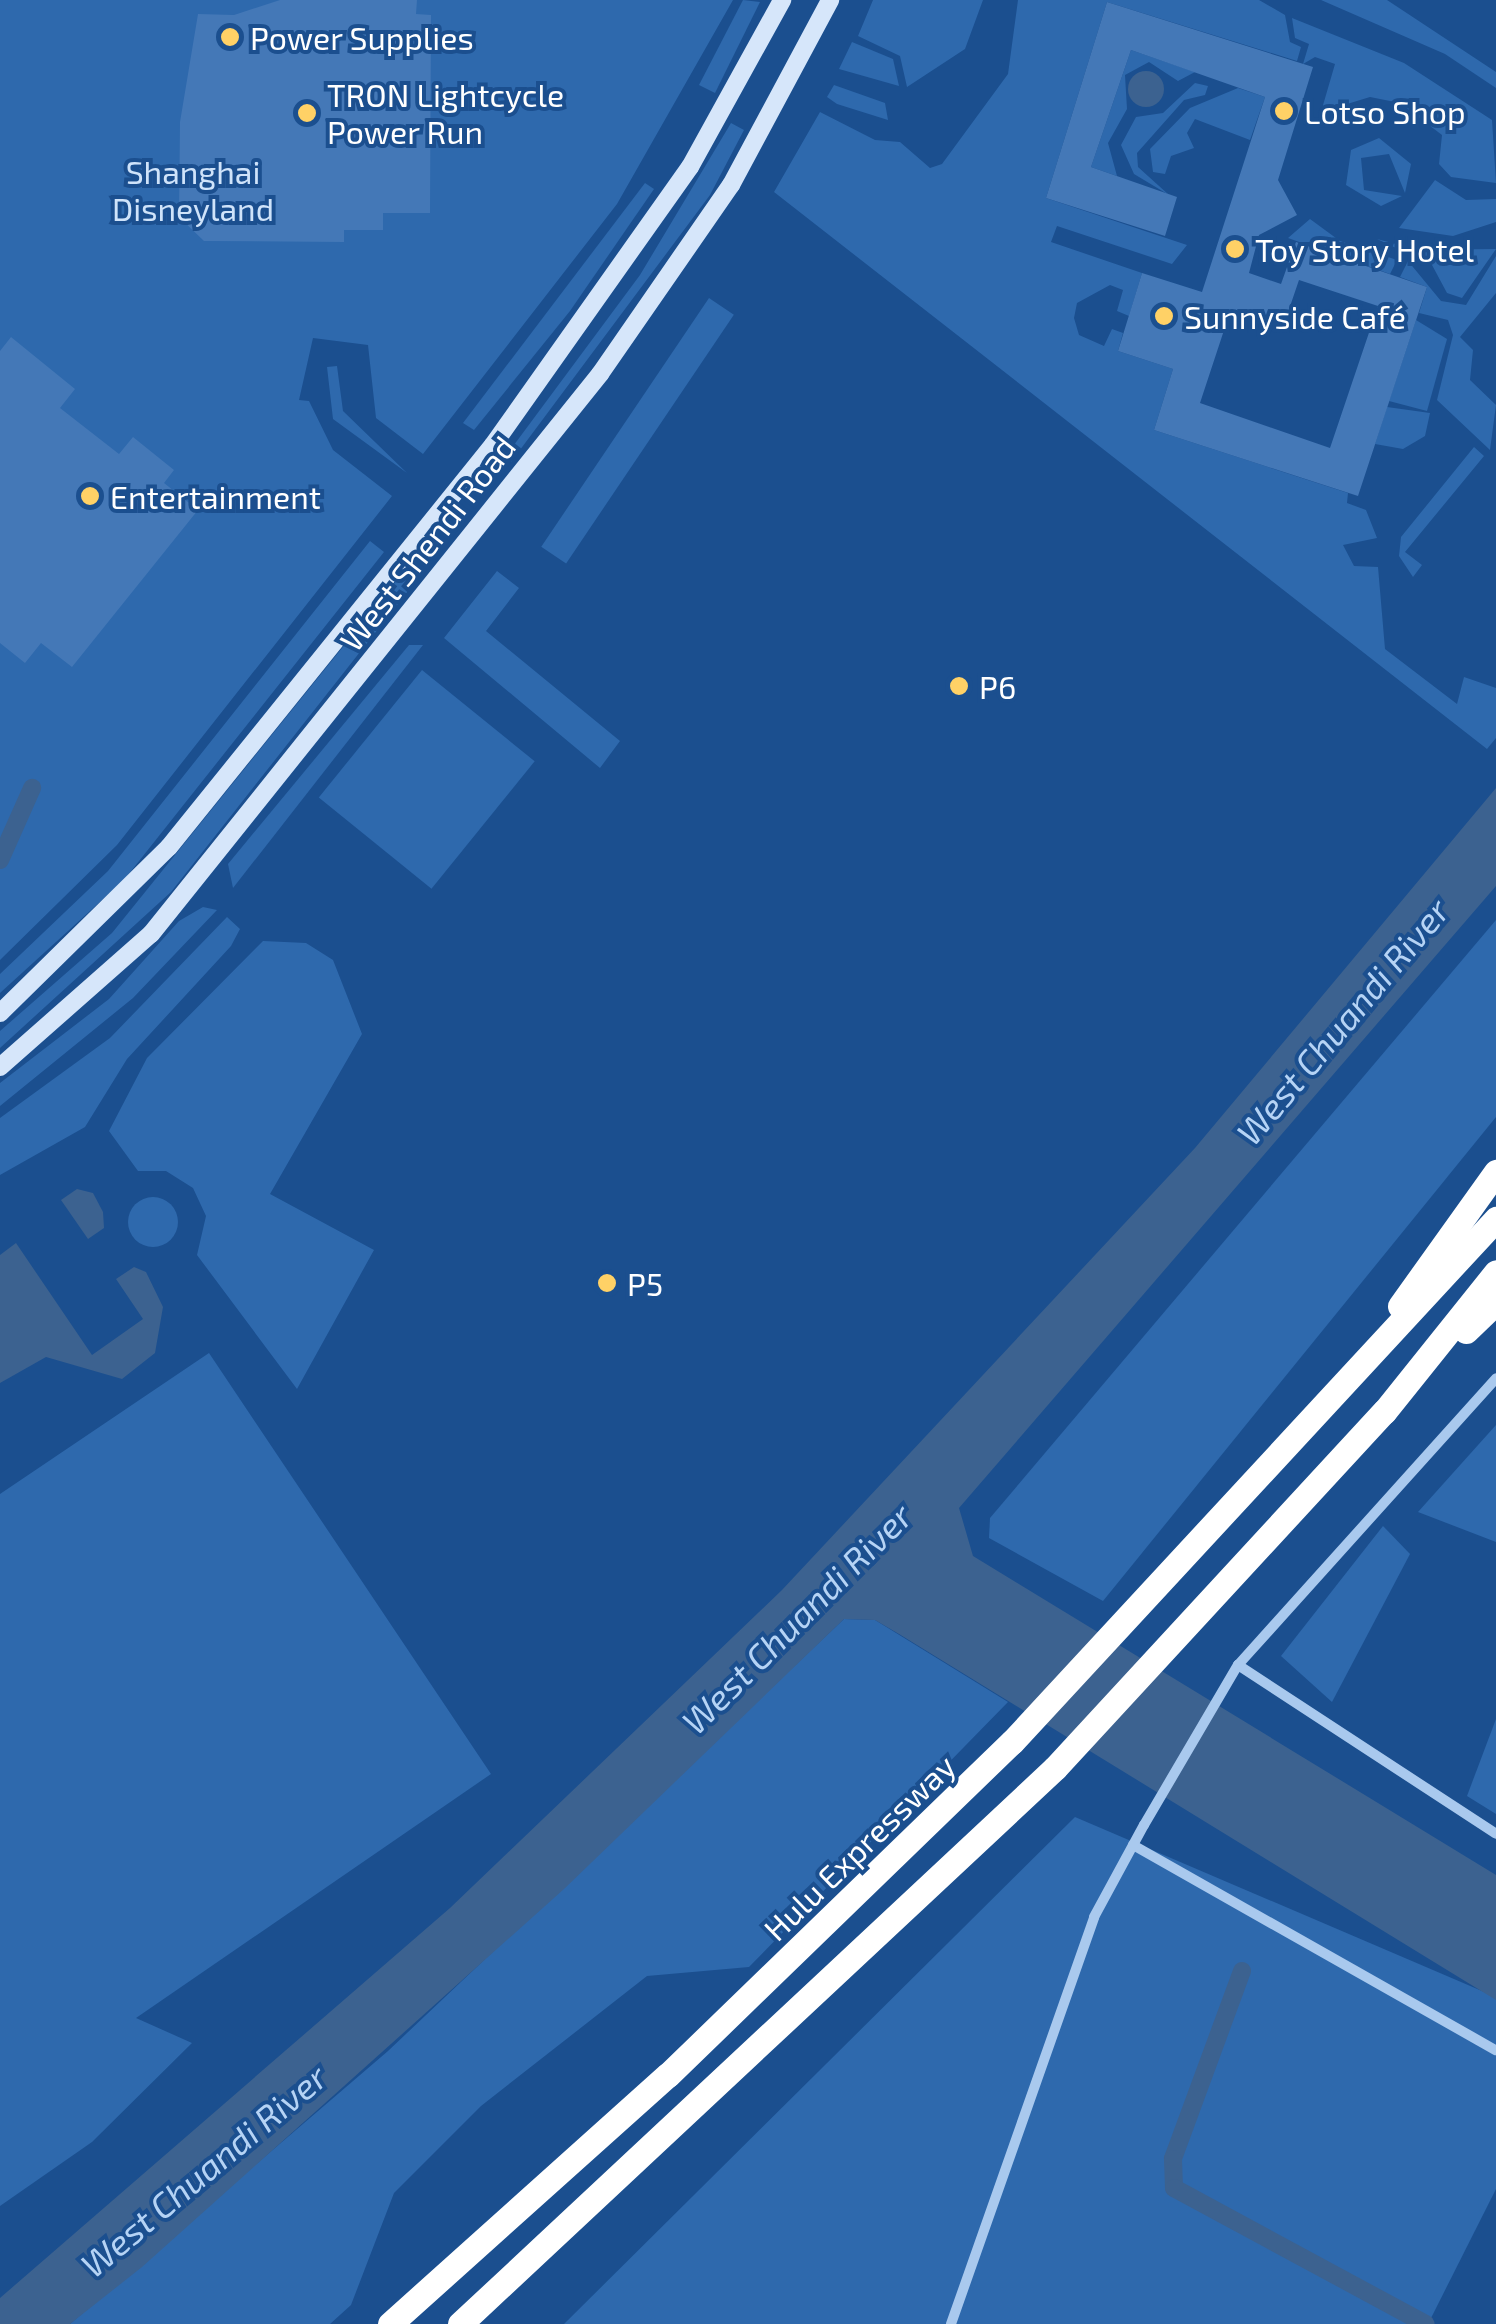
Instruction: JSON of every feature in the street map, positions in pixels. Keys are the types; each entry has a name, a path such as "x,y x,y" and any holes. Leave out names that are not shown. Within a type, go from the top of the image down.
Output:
{"highway":[{"name":"Hulu Expressway","path":"1343,1384 1496,1172"},
{"name":"Hulu Expressway","path":"390,2324 668,2075 1012,1742 1138,1611 1496,1219"},
{"path":"460,2324 1054,1768 1181,1637 1384,1412 1496,1272"},
{"path":"1384,1412 1496,1302"}],"street":[{"name":"West Shendi Road","path":"0,1012 169,847 487,452 690,168 782,0"},
{"name":"West Shendi Road","path":"0,1066 151,934 600,374 731,185 830,0"},
{"path":"951,2324 1094,1917 1144,1825 1227,1696 1238,1665 1496,1378"},
{"path":"1238,1665 1496,1834"},
{"path":"1133,1845 1496,2050"}],"green space":[{"name":"Shanghai Disneyland","path":"0,0 733,0 617,204 423,454 376,418 368,345 313,338 299,400 309,401 333,450 392,496 117,845 0,960"},
{"path":"743,0 760,2 715,93 699,85"},
{"path":"873,0 983,0 965,49 907,87 900,56 858,36"},
{"path":"1018,0 1259,0 1285,15 1290,42 1301,47 1297,61 1107,2 1046,198 1187,245 1172,264 1057,226 1051,242 1142,273 1129,316 1117,311 1123,290 1110,285 1077,303 1074,318 1079,335 1104,346 1112,329 1123,333 1118,351 1173,369 1154,430 1348,493 1347,503 1366,510 1377,538 1343,545 1354,566 1378,567 1385,649 1457,704 1464,677 1496,688 1496,738 1487,749 774,192 820,112 875,140 900,142 930,168 942,164 1008,74"},
{"path":"1321,0 1387,0 1496,72 1496,88 1445,54"},
{"path":"1292,18 1404,63 1492,120 1496,183 1451,177 1439,164 1442,135 1400,103 1370,97 1321,112 1335,64 1315,57 1303,64 1309,44 1295,38"},
{"path":"852,42 893,59 899,86 839,69"},
{"path":"1131,50 1195,72 1178,81 1149,62 1125,75 1127,109 1108,143 1117,176 1091,167"},
{"path":"1195,83 1208,86 1205,95 1184,100 1137,153 1138,167 1169,195 1134,174 1121,145 1136,117 1163,113"},
{"path":"834,85 885,103 888,120 837,104 827,97"},
{"path":"1238,88 1265,97 1250,140 1195,119 1187,133 1194,148 1171,156 1165,174 1153,172 1150,149 1190,108"},
{"path":"731,123 744,130 710,195 511,462 505,457 640,275"},
{"path":"1379,138 1411,164 1405,193 1389,154 1361,158 1364,190 1402,196 1381,206 1346,185 1351,150"},
{"path":"1435,180 1466,200 1496,199 1496,222 1453,236 1399,228"},
{"path":"645,183 654,189 570,311 474,430 463,423"},
{"path":"1310,219 1340,241 1397,260 1390,274 1288,238"},
{"path":"1377,239 1419,250 1496,249 1462,298 1447,293 1432,265"},
{"path":"1496,256 1496,293 1460,337 1473,350 1470,380 1496,405 1490,450 1437,400 1453,335 1448,320 1419,313 1427,287 1400,277 1408,261 1441,301 1466,305"},
{"path":"709,298 734,315 566,563 541,547"},
{"path":"1416,320 1447,339 1427,411 1389,401"},
{"path":"337,366 343,411 407,473 333,419 327,367"},
{"path":"1387,407 1430,413 1425,436 1403,449 1375,444"},
{"path":"1474,447 1484,456 1405,552 1422,565 1413,577 1399,556 1401,537"},
{"path":"370,541 384,552 124,880 0,993 0,974 108,871"},
{"path":"405,570 419,577 171,892 0,1048 0,1031 112,933"},
{"path":"497,571 519,588 486,631 620,741 600,768 444,638"},
{"path":"409,645 423,645 233,888 228,864"},
{"path":"422,670 535,761 431,889 319,797"},
{"path":"203,907 217,910 133,998 0,1106 0,1083 109,999 179,921"},
{"path":"227,917 240,929 231,946 127,1059 85,1127 0,1175 0,1118 110,1038"},
{"path":"1496,920 1496,1117 1103,1601 989,1538 990,1518"},
{"path":"263,941 306,943 333,960 362,1034 270,1194 374,1250 297,1389 197,1255 206,1216 193,1188 166,1171 138,1171 109,1131 147,1058"},
{"path":"153,1197 170,1205 178,1222 170,1239 153,1247 136,1239 128,1222 136,1205"},
{"path":"209,1353 491,1774 136,2018 192,2043 92,2142 0,2206 0,1494"},
{"path":"1496,1425 1496,1542 1418,1512"},
{"path":"1383,1526 1410,1554 1332,1702 1281,1656"},
{"path":"844,1619 875,1620 1008,1702 749,1967 647,1976 481,2106 394,2193 351,2305 330,2324 70,2324 388,2051"},
{"path":"1496,1719 1496,1814 1467,1796"},
{"path":"1075,1817 1496,1997 1496,2189 1428,2324 564,2324"}],"water":[{"path":"1146,71 1159,76 1164,89 1159,102 1146,107 1133,102 1128,89 1133,76"},
{"name":"West Chuandi River","path":"1496,788 1496,886 959,1508 973,1556 1496,1875 1496,2000 899,1634 875,1620 844,1619 564,1889 142,2267 70,2324 0,2324 0,2298 450,1908 782,1590 1195,1148"},
{"path":"77,1189 93,1193 103,1212 104,1228 88,1239 61,1200"},
{"path":"16,1243 92,1355 143,1319 116,1279 134,1267 146,1272 163,1307 155,1353 122,1379 46,1357 0,1383 0,1255"}],"building":[{"name":"TRON Lightcycle Power Run","path":"280,0 417,0 416,14 431,15 430,213 383,213 383,230 344,230 344,242 204,241 179,217 180,122 198,14 234,15"},
{"name":"Toy Story Hotel","path":"1107,2 1313,67 1278,180 1297,215 1259,235 1249,273 1281,284 1296,242 1427,287 1358,496 1154,430 1173,369 1118,351 1142,273 1202,292 1265,97 1131,50 1091,167 1177,197 1165,236 1046,198","holes":["1299,280 1378,306 1330,448 1200,403 1231,309 1283,327"]},
{"name":"Entertainment","path":"11,337 75,389 60,408 119,454 133,437 174,470 164,483 198,510 72,667 41,643 25,663 0,643 0,351"}],"waterway":[{"path":"0,860 32,788"},
{"path":"1242,1971 1173,2159 1174,2188 1426,2324"}],"place":[{"name":"Power Supplies","path":"230,37"},
{"name":"Lotso Shop","path":"1284,111"},
{"name":"TRON Lightcycle Power Run","path":"307,113"},
{"name":"Toy Story Hotel","path":"1235,249"},
{"name":"Sunnyside Café","path":"1164,316"},
{"name":"Entertainment","path":"90,496"},
{"name":"P6","path":"959,686"},
{"name":"P5","path":"607,1283"}]}
